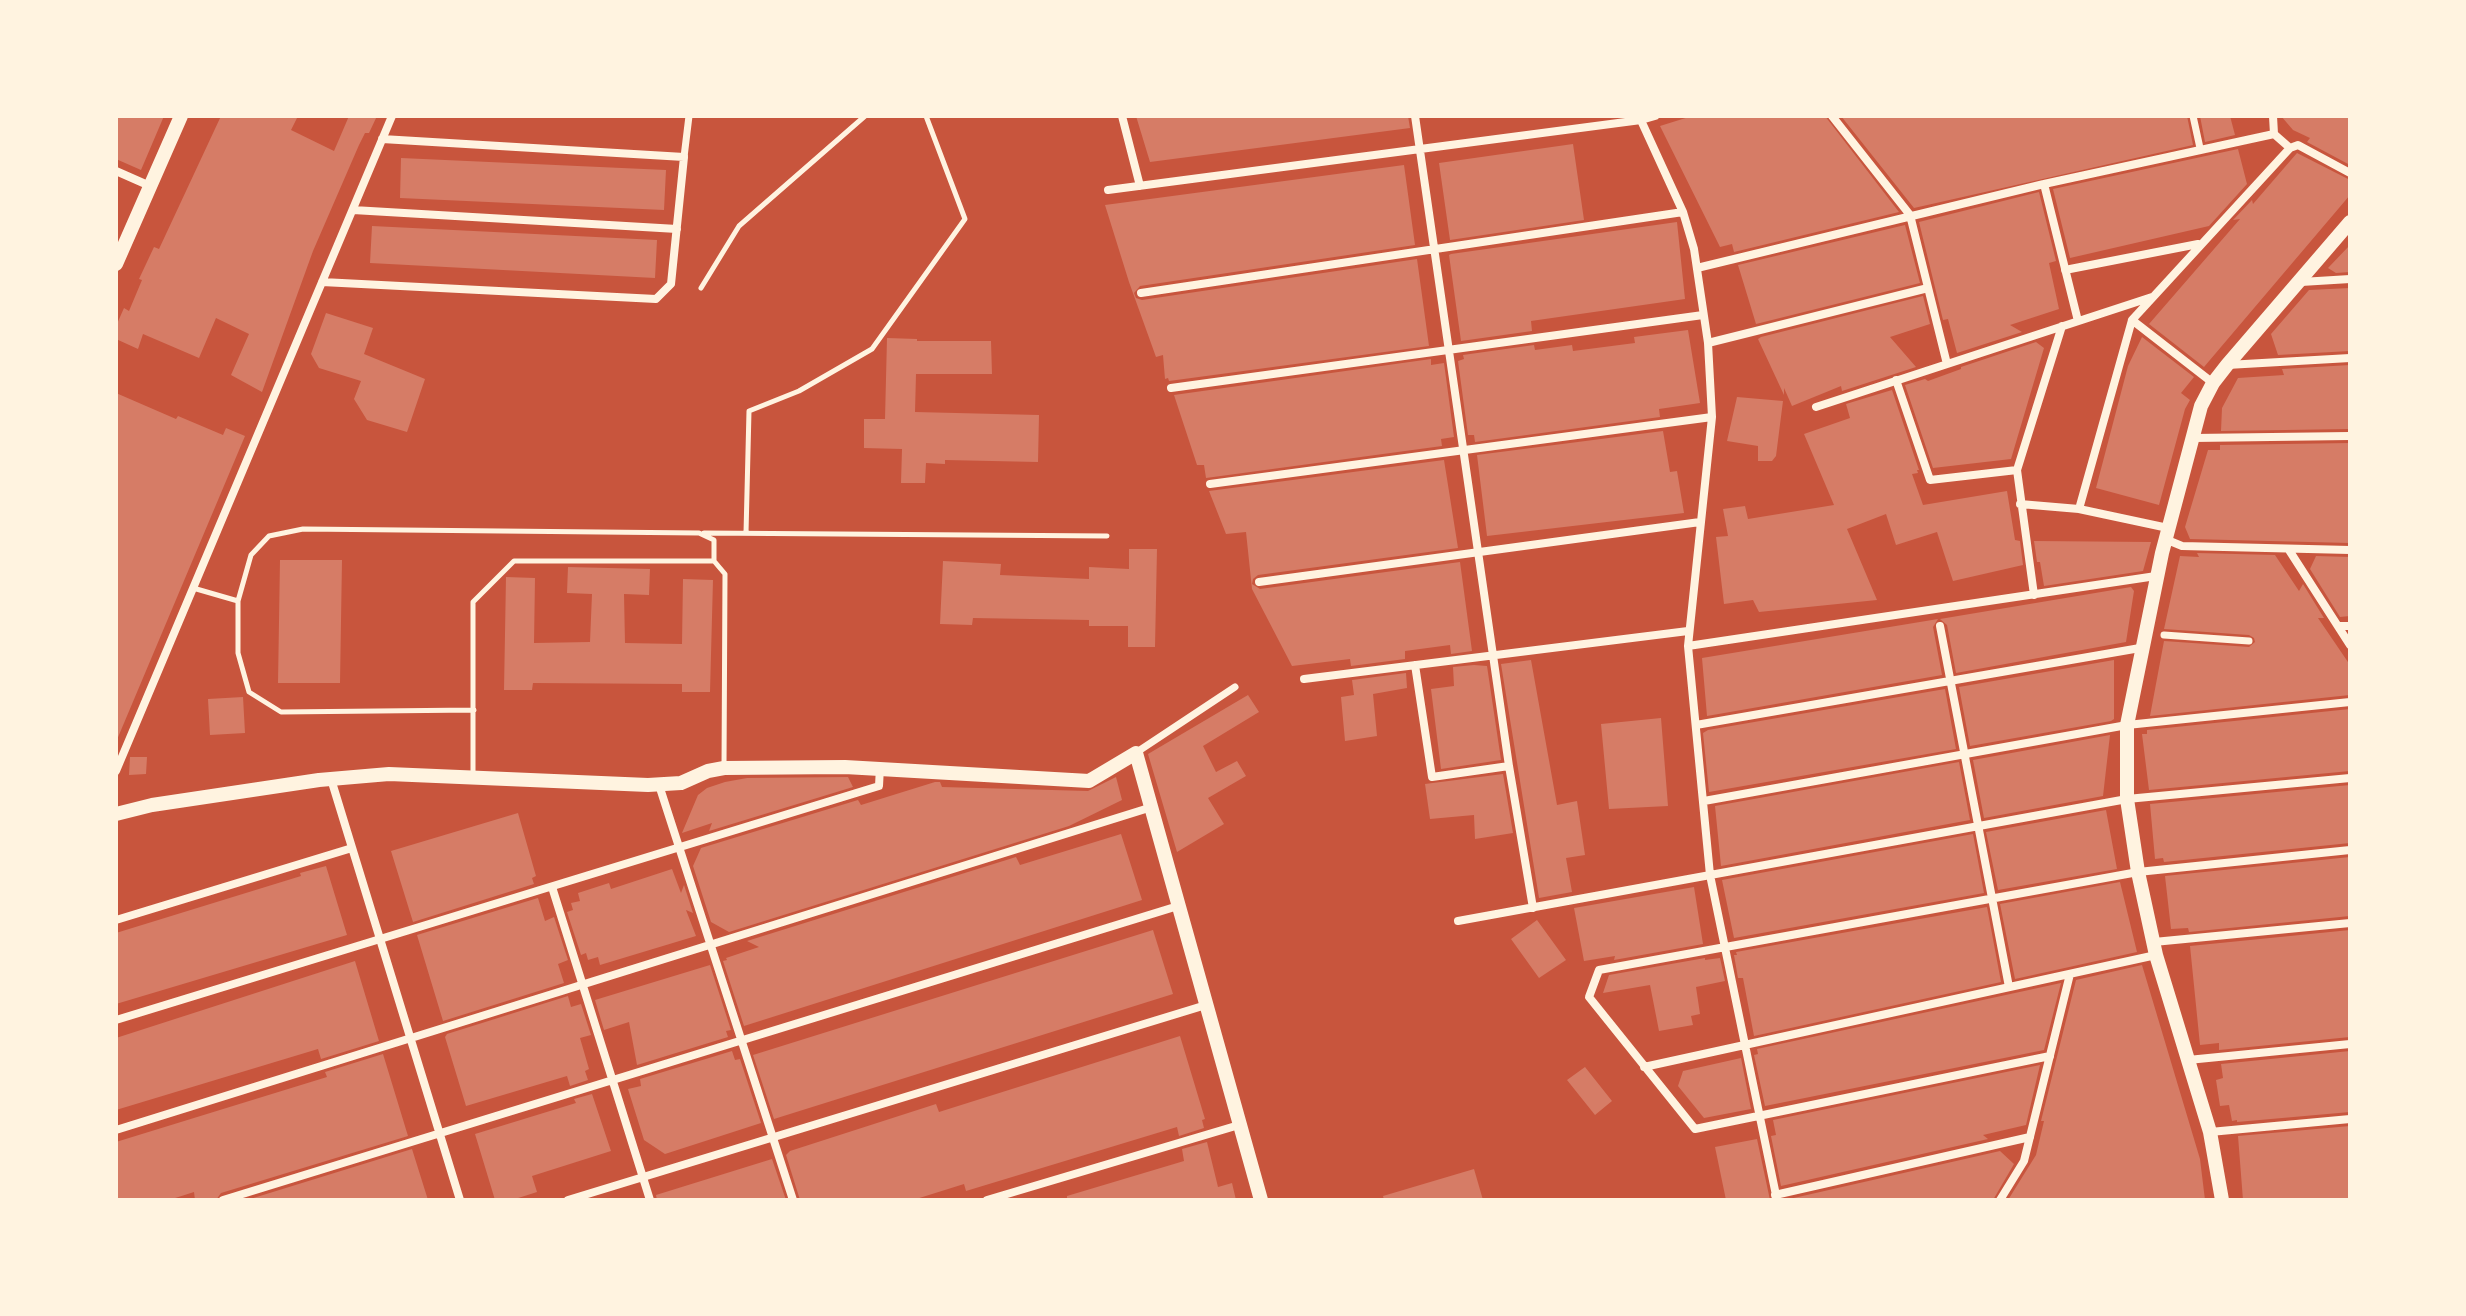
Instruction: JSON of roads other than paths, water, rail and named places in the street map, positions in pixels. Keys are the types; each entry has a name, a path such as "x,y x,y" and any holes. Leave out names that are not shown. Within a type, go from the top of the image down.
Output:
{"street":[{"path":"116,264 181,116"},
{"path":"116,771 392,116"},
{"path":"322,282 656,299 671,284 689,116"},
{"path":"1122,116 1140,186"},
{"path":"1415,116 1509,766 1533,908"},
{"path":"1108,190 1655,116"},
{"path":"1832,116 1910,215 1947,364"},
{"path":"2193,116 2200,148"},
{"path":"2273,116 2274,134 2290,148"},
{"path":"1640,118 1683,212 1697,268 1708,343 1712,417 1688,646 1710,875 1776,1197 2030,1137"},
{"path":"1697,268 1910,215 2200,148 2274,134"},
{"path":"382,139 684,157"},
{"path":"2079,509 2132,320 2290,148 2298,145 2350,173"},
{"path":"116,171 150,186"},
{"path":"2044,184 2078,321"},
{"path":"353,210 677,229"},
{"path":"1141,293 1683,212"},
{"path":"2222,1200 2210,1132 2155,948 2138,872 2127,799 2127,725 2156,576 2201,406 2227,365 2350,222"},
{"path":"2065,270 2199,244"},
{"path":"2296,282 2350,279"},
{"path":"1708,343 1928,288"},
{"path":"1816,407 2153,296"},
{"path":"1171,388 1703,315"},
{"path":"2132,320 2213,383"},
{"path":"2034,595 2017,470 2062,326"},
{"path":"2227,365 2350,358"},
{"path":"1896,380 1930,480 2017,470"},
{"path":"1210,484 1712,417"},
{"path":"2193,438 2350,436"},
{"path":"2020,504 2079,509 2167,533 2182,546 2350,550"},
{"path":"1259,582 1700,522"},
{"path":"2289,550 2350,645"},
{"path":"1688,646 2156,576"},
{"path":"1940,626 2009,987"},
{"path":"2338,626 2350,626"},
{"path":"1304,679 1688,631"},
{"path":"2164,635 2249,641"},
{"path":"1696,725 2140,648"},
{"path":"1415,665 1432,777 1509,766"},
{"path":"116,814 152,805 331,779 389,774 659,785 681,783 708,771 724,768 880,767 1089,781 1235,687"},
{"path":"1704,801 2127,725 2350,702"},
{"path":"1136,753 1261,1200"},
{"path":"116,1020 879,786 880,767"},
{"path":"1458,921 2127,799 2350,778"},
{"path":"331,779 460,1200"},
{"path":"659,785 793,1200"},
{"path":"116,1130 1152,807"},
{"path":"116,920 352,848"},
{"path":"2050,1056 1695,1129 1589,997 1599,970 2138,872 2350,850"},
{"path":"552,887 650,1200"},
{"path":"223,1200 1178,906"},
{"path":"1644,1067 2070,974 2155,948 2350,923"},
{"path":"2000,1200 2024,1161 2070,974"},
{"path":"568,1200 1206,1005"},
{"path":"2188,1060 2350,1044"},
{"path":"2210,1132 2350,1119"},
{"path":"987,1200 1239,1125"}],"lane":[{"path":"701,288 739,226 865,116"},
{"path":"746,533 749,411 799,391 872,349 965,219 926,116"},
{"path":"474,710 281,712 249,692 238,653 238,601 251,555 269,536 303,529 1107,536"},
{"path":"699,533 714,540 714,561 725,574 724,768"},
{"path":"473,778 473,602 514,561 714,561"},
{"path":"193,588 238,601"}]}
